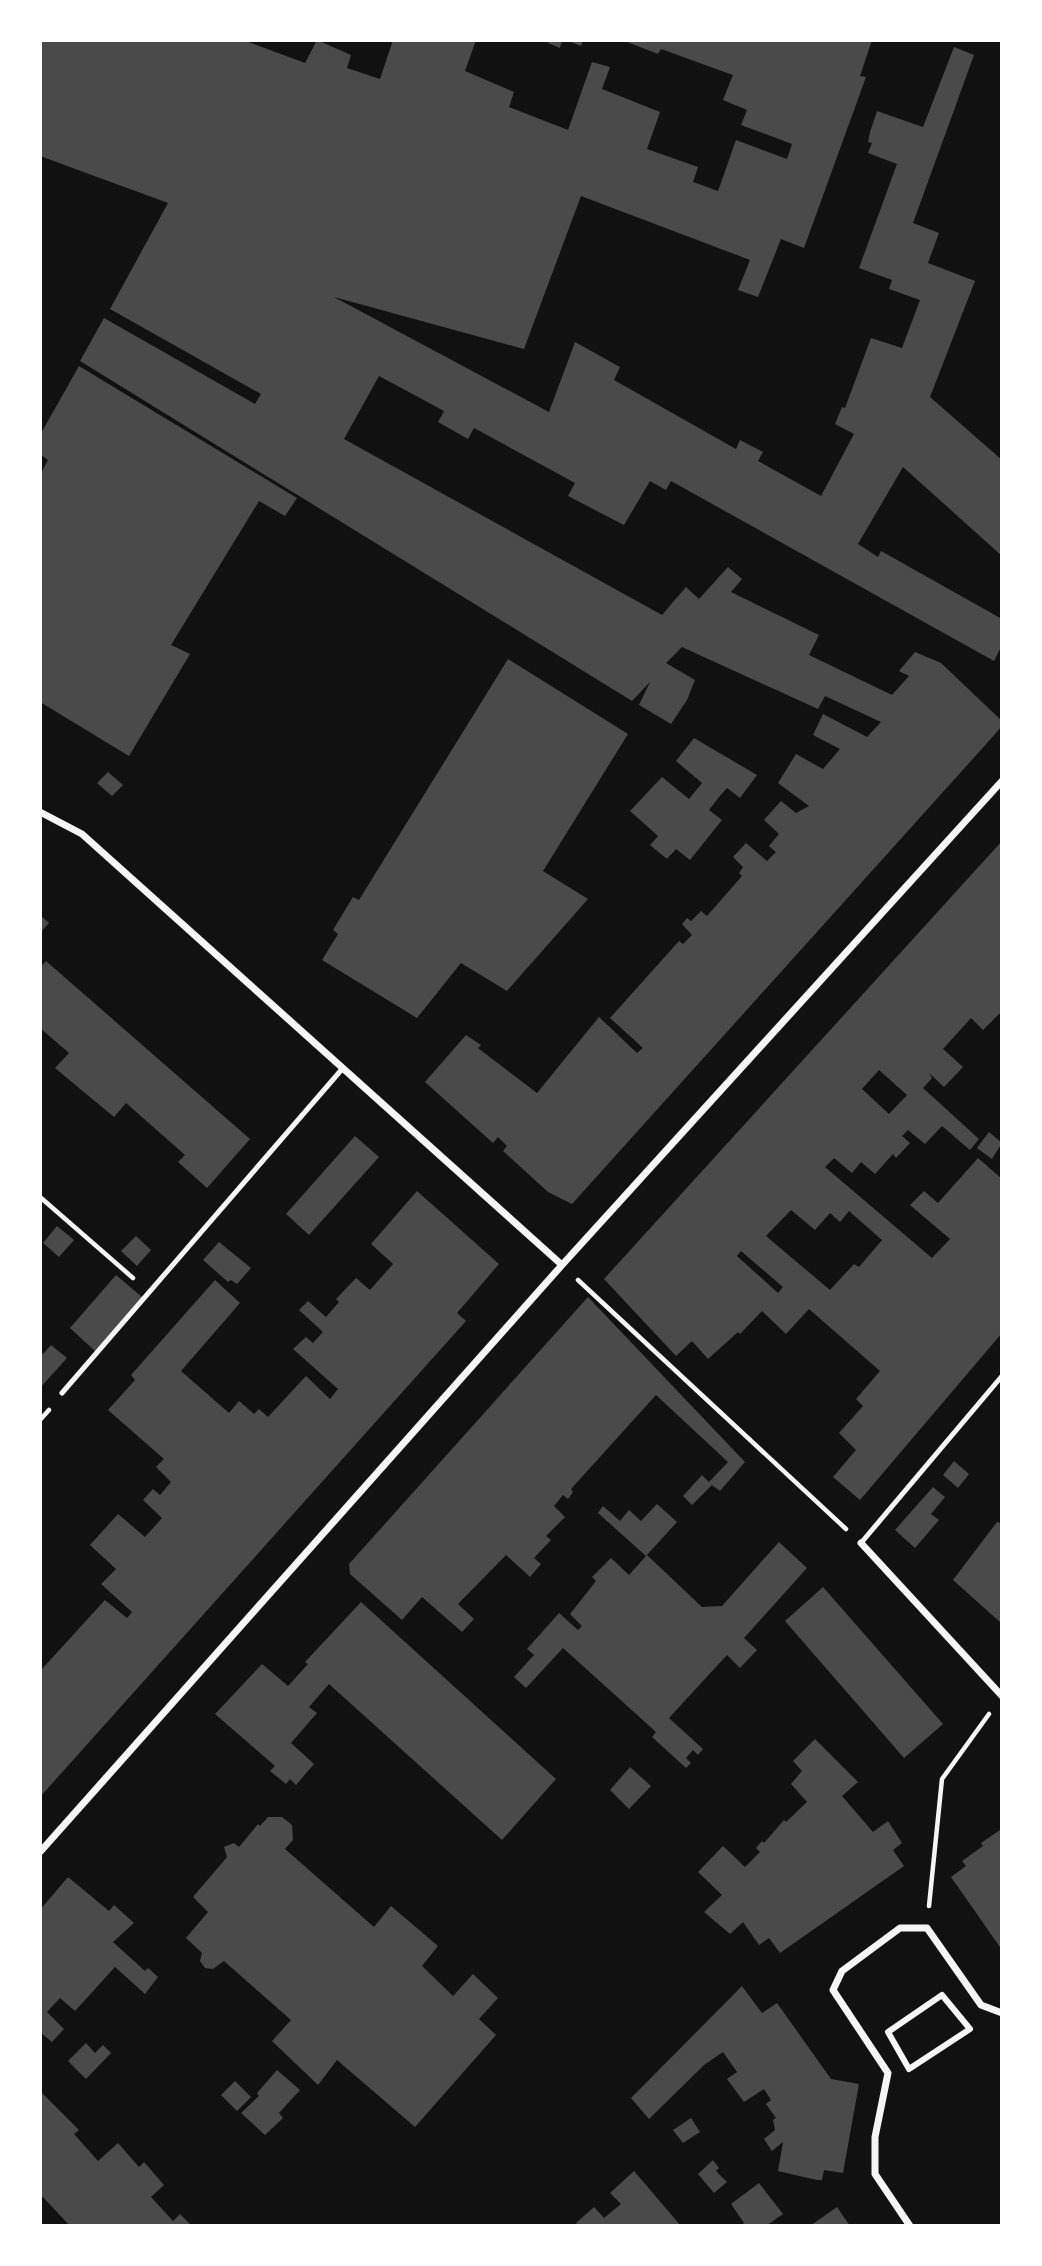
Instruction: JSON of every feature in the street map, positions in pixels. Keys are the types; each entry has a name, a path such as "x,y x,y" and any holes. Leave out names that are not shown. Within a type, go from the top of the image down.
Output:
{"street":[{"path":"40,1852 562,1265 1002,781"},
{"path":"40,812 82,834 562,1265"},
{"path":"861,1543 1002,1696"},
{"path":"910,2226 875,2174 875,2137 888,2073 833,1990 842,1971 900,1928 927,1928 981,2005 1002,2013"},
{"path":"942,1996 970,2029 909,2069 888,2032 942,1996"}],"lane":[{"path":"62,1393 343,1068"},
{"path":"861,1543 1002,1376"}],"path":[{"path":"40,1197 150,1292"},
{"path":"562,1265 861,1543"},
{"path":"927,1928 942,1779 994,1707"}],"building":[{"path":"40,40 243,40 305,63 317,40 351,55 347,68 380,79 393,40 476,40 465,71 514,92 509,107 568,130 592,62 610,67 602,89 660,112 647,149 698,167 693,182 718,191 736,140 787,159 792,144 741,125 747,110 723,100 733,75 661,49 658,54 622,40 872,40 860,76 866,77 804,248 781,239 758,297 738,290 750,260 581,196 524,349 334,297 549,412 575,342 620,367 614,380 736,449 740,440 763,452 758,461 821,496 854,434 835,424 842,407 845,408 871,338 902,348 920,300 889,289 892,280 859,268 897,164 868,153 872,143 868,142 870,132 877,111 923,127 954,47 974,55 913,223 939,233 928,263 975,281 930,397 1002,460 1002,556 903,467 858,544 878,557 881,551 1002,619 1002,645 994,661 671,481 666,490 650,481 624,525 568,496 575,483 474,428 468,439 438,422 444,411 379,376 344,439 662,615 686,587 699,599 728,567 742,579 731,592 819,635 809,655 892,695 909,676 899,671 915,652 941,663 1002,721 1002,726 988,742 572,1204 548,1192 503,1151 507,1146 498,1137 493,1143 425,1082 466,1035 481,1045 478,1048 537,1093 599,1017 637,1053 643,1048 610,1018 679,941 683,944 692,935 682,924 687,918 691,921 701,911 707,916 742,876 739,873 743,867 733,857 746,843 767,861 776,852 769,846 779,834 764,820 781,801 796,813 809,806 778,783 796,754 823,769 840,749 813,735 823,714 867,737 881,722 825,696 818,709 682,647 666,663 695,680 687,700 671,724 639,705 650,682 632,701 80,361 104,318 255,404 261,394 110,309 168,203 40,156"},
{"path":"549,40 562,40 560,48 548,43"},
{"path":"566,40 583,40 581,46"},
{"path":"79,366 297,498 285,516 259,501 171,645 190,654 129,756 40,702 40,475 48,460 40,454 40,435"},
{"path":"508,659 628,734 543,871 588,899 507,991 461,963 417,1018 322,960 338,934 333,930 353,897 359,900"},
{"path":"694,738 757,775 740,798 727,788 719,797 709,810 722,820 690,860 676,849 667,859 650,845 658,836 630,811 662,777 689,799 702,783 676,761"},
{"path":"108,772 123,785 112,796 97,783"},
{"path":"1002,841 1002,1011 983,1030 971,1018 943,1049 963,1067 944,1087 929,1073 932,1078 923,1088 979,1139 970,1150 942,1126 925,1144 908,1130 902,1136 910,1143 896,1158 893,1154 875,1174 861,1162 852,1173 834,1158 825,1167 932,1258 950,1239 910,1205 924,1191 938,1203 978,1158 1002,1179 1002,1333 860,1500 833,1477 856,1450 839,1433 863,1406 856,1399 880,1371 809,1309 786,1334 762,1311 740,1334 738,1332 708,1359 692,1341 676,1356 604,1279","holes":["879,1070 907,1095 889,1114 862,1089","791,1210 815,1230 830,1213 840,1222 849,1211 882,1240 859,1267 854,1264 830,1290 766,1236","741,1251 783,1287 778,1293 737,1256"]},
{"path":"40,915 49,923 40,933"},
{"path":"46,961 250,1139 207,1188 178,1162 185,1155 126,1103 114,1117 55,1068 69,1053 40,1028 40,968"},
{"path":"989,1132 1002,1143 992,1159 977,1148"},
{"path":"355,1136 379,1157 309,1235 286,1214"},
{"path":"417,1191 499,1264 457,1313 466,1321 40,1797 40,1667 42,1669 105,1600 127,1618 132,1612 101,1584 116,1569 90,1545 118,1514 145,1537 162,1518 143,1500 153,1489 160,1495 171,1482 156,1467 164,1459 108,1410 135,1380 131,1375 215,1280 240,1303 181,1371 229,1413 239,1401 254,1414 259,1409 268,1417 306,1376 330,1399 338,1389 293,1349 306,1337 313,1343 323,1332 299,1310 308,1301 326,1317 339,1302 336,1299 356,1278 370,1290 393,1264 371,1244"},
{"path":"57,1226 74,1240 59,1257 43,1243"},
{"path":"136,1236 151,1250 137,1266 121,1251"},
{"path":"219,1242 251,1268 237,1284 231,1280 228,1282 203,1260"},
{"path":"116,1275 142,1297 96,1352 70,1328"},
{"path":"588,1297 745,1462 720,1491 712,1485 692,1505 683,1496 702,1475 709,1482 728,1462 656,1395 571,1489 573,1492 568,1499 563,1495 554,1506 565,1517 546,1536 551,1540 534,1558 541,1564 530,1577 506,1555 458,1604 474,1619 462,1632 422,1597 402,1620 350,1574 349,1564"},
{"path":"51,1345 67,1358 40,1388 40,1352 43,1354"},
{"path":"954,1461 969,1474 958,1488 943,1475"},
{"path":"933,1487 945,1497 931,1514 939,1520 915,1548 895,1530"},
{"path":"657,1504 677,1522 646,1556 598,1513 603,1506 620,1521 629,1510 641,1521"},
{"path":"997,1522 1002,1523 1000,1622 953,1580"},
{"path":"779,1542 807,1568 744,1638 757,1650 740,1668 727,1655 669,1718 703,1749 698,1755 693,1750 686,1758 691,1763 686,1768 652,1737 656,1732 563,1648 526,1688 514,1677 534,1655 527,1649 559,1613 578,1630 582,1626 570,1614 596,1581 592,1577 611,1558 629,1575 647,1555 702,1607 722,1606"},
{"path":"823,1587 943,1724 904,1758 785,1621"},
{"path":"361,1602 556,1779 502,1840 329,1684 309,1707 317,1713 291,1743 314,1764 296,1785 290,1779 286,1784 270,1771 275,1766 215,1714 262,1664 288,1686 308,1664 305,1662"},
{"path":"815,1739 858,1782 842,1796 873,1832 888,1821 902,1843 893,1850 904,1866 780,1953 769,1938 759,1945 743,1922 730,1934 704,1912 722,1895 698,1872 723,1846 745,1867 760,1852 756,1848 762,1841 764,1843 784,1820 786,1822 807,1802 791,1784 802,1771 793,1761"},
{"path":"630,1767 651,1786 629,1809 610,1790"},
{"path":"268,1817 282,1817 292,1825 293,1840 285,1849 374,1927 391,1906 438,1946 422,1966 453,1996 473,1974 498,1998 479,2019 496,2035 415,2127 337,2060 318,2085 272,2041 291,2020 224,1961 213,1969 205,1968 200,1961 202,1953 186,1938 208,1912 193,1897 227,1857 224,1847 234,1843 239,1847 258,1824 260,1826"},
{"path":"1000,1830 1002,1950 951,1877 966,1866 962,1861"},
{"path":"68,1877 109,1911 114,1905 134,1923 113,1942 145,1971 148,1968 158,1977 145,1994 115,1967 75,2011 60,1998 47,2012 64,2029 52,2042 40,2032 40,1910"},
{"path":"742,1986 762,2013 777,2003 831,2079 859,2084 843,2173 824,2170 822,2180 817,2180 778,2171 783,2142 772,2151 764,2139 775,2130 773,2120 776,2118 766,2104 771,2100 764,2089 744,2102 727,2079 737,2072 723,2052 704,2065 649,2119 631,2098"},
{"path":"86,2043 95,2053 103,2045 111,2053 86,2079 68,2061"},
{"path":"277,2070 300,2090 279,2113 283,2118 265,2135 241,2113 259,2096 257,2093"},
{"path":"235,2081 251,2097 237,2111 221,2095"},
{"path":"40,2091 79,2130 74,2134 98,2161 118,2143 139,2167 144,2162 164,2185 151,2197 173,2221 180,2214 192,2226 70,2226 40,2194"},
{"path":"691,2118 700,2132 683,2143 673,2130"},
{"path":"713,2160 719,2168 716,2171 727,2182 714,2193 698,2174"},
{"path":"634,2171 681,2226 579,2226 576,2223 594,2207 604,2218 621,2204 610,2193"},
{"path":"759,2183 783,2214 766,2226 741,2226 744,2223 731,2204"},
{"path":"837,2207 850,2226 810,2226"}]}
